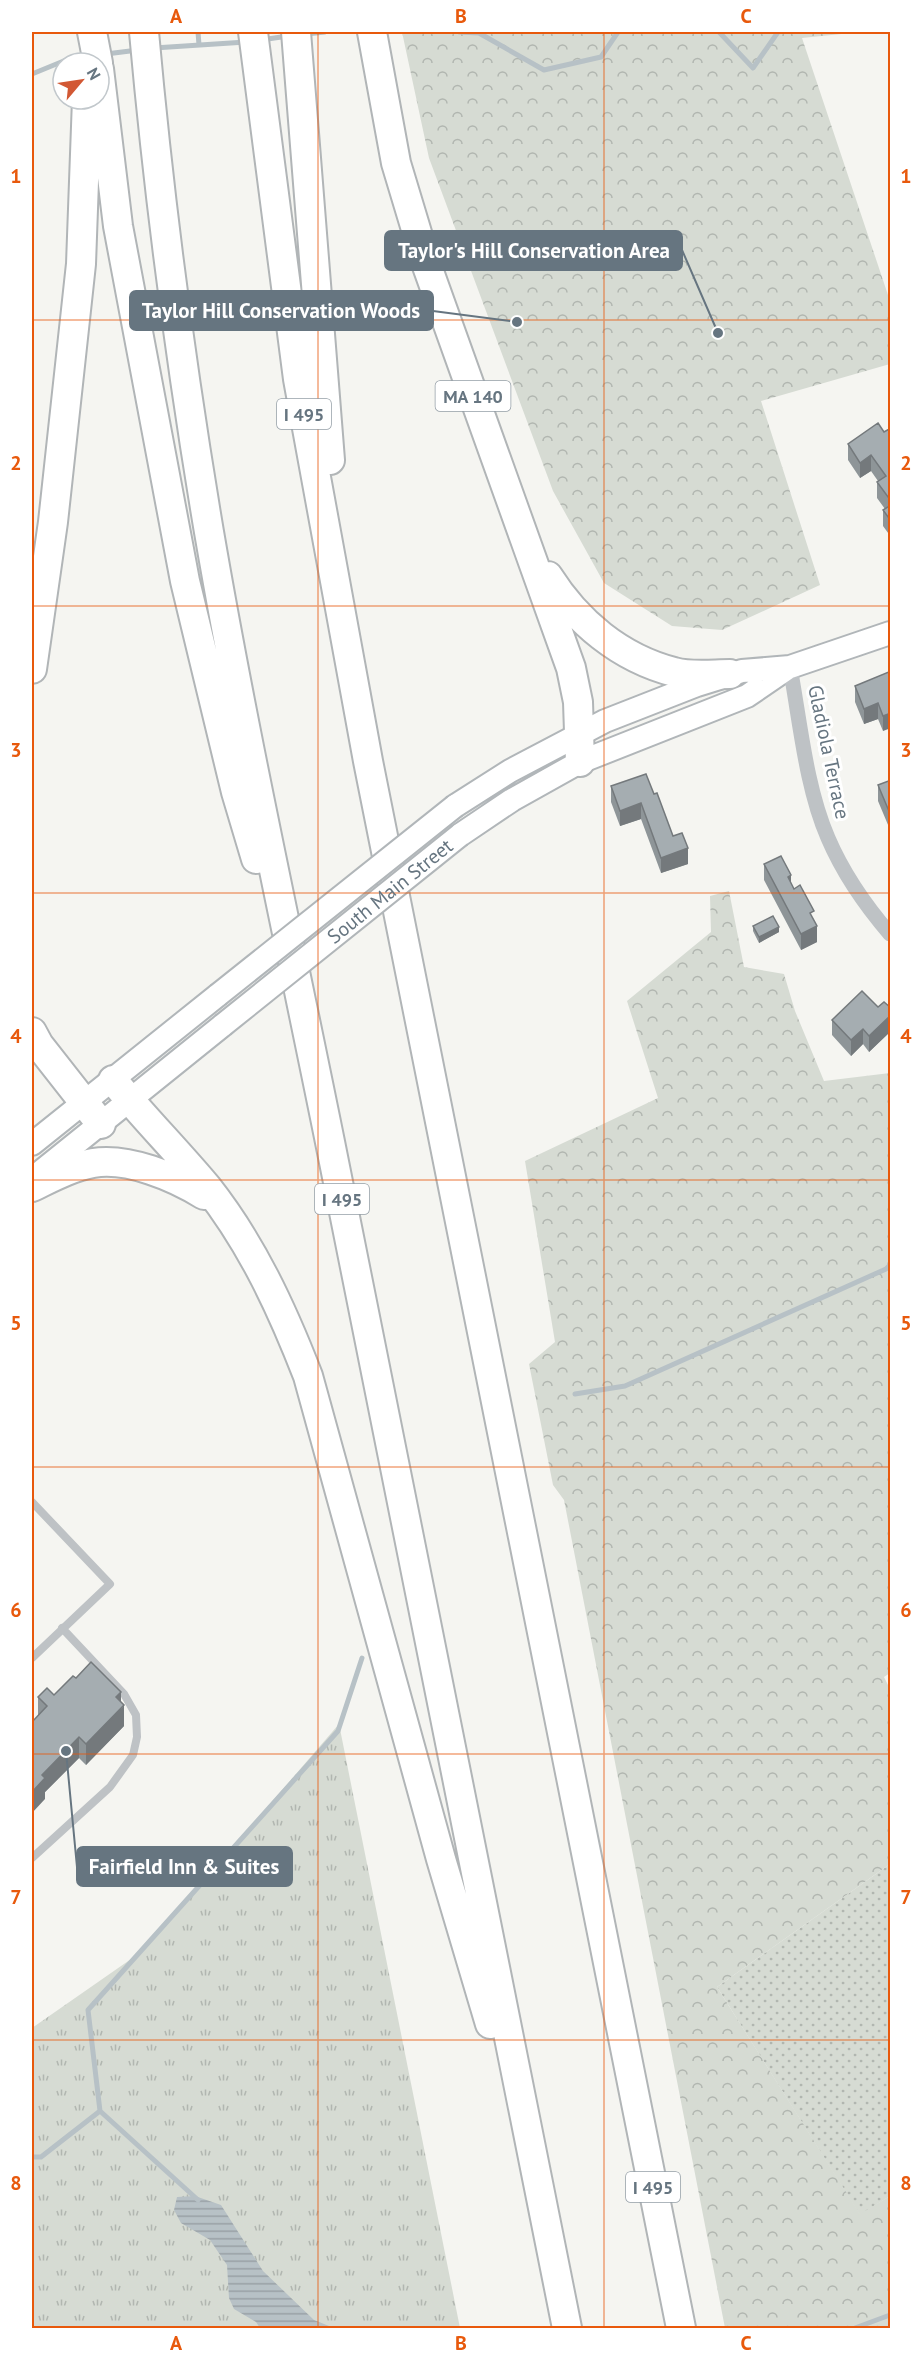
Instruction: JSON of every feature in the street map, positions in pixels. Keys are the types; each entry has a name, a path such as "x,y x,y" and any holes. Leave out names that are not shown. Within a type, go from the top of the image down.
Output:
{"highway":[{"name":"I 495","path":"144,32 178,333 209,533 237,686 567,2328"},
{"name":"I 495","path":"253,32 298,379 368,761 681,2328"},
{"path":"296,32 327,435 368,761"},
{"path":"92,33 93,51"},
{"name":"MA 140","path":"374,43 399,174 427,266 571,668 578,702 580,748"},
{"path":"32,669 53,522 81,264 92,111"},
{"path":"101,111 118,226 185,580 248,834 258,865 289,938"},
{"path":"518,519 534,554 566,602 588,626 629,656 676,673 730,675"},
{"path":"32,1032 93,1114"},
{"path":"122,1091 207,1187 220,1206 261,1269 285,1316 308,1376 441,1859 538,2185"},
{"path":"32,1187 67,1170 94,1163 120,1163 181,1180 220,1206"}],"main road":[{"name":"South Main Street","path":"32,1179 93,1114 122,1091 223,1025 460,835 512,800 580,748 604,721 697,685 742,671 790,667 891,633"},
{"name":"South Main Street","path":"122,1091 218,995 455,806 510,771 747,696 790,667"},
{"name":"South Main Street","path":"32,1144 93,1114"}],"street":[{"name":"Gladiola Terrace","path":"790,667 812,786 828,837 855,888 891,934"}],"lane":[{"path":"32,1502 110,1584 32,1658"},
{"path":"32,1517 39,1510"},
{"path":"32,1858 110,1787 133,1755 137,1737 136,1715 124,1694 62,1628"}],"green space":[{"path":"402,32 861,32 802,38 890,301 890,364 761,401 820,585 722,630 672,626 604,583 553,491 429,158"},
{"path":"729,891 744,967 784,974 795,1011 824,1081 890,1073 890,1673 884,1677 890,1689 890,1864 717,1987 860,2214 890,2196 890,2328 725,2328 564,1500 553,1485 529,1364 555,1342 525,1161 658,1098 627,1001 711,932 710,896"},
{"path":"339,1724 460,2328 32,2328 32,2028 144,1950"},
{"path":"890,1864 890,2196 860,2215 717,1987"}],"shaded area":[{"path":"195,2196 221,2205 263,2271 314,2320 334,2328 260,2328 256,2322 234,2309 229,2298 227,2265 210,2240 181,2223 174,2210 177,2197"}],"building":[{"path":"878,423 884,432 891,428 891,501 877,482 886,476 871,455 860,463 848,444"},
{"path":"891,505 891,521 883,510"},
{"path":"891,671 891,713 883,716 878,703 864,709 855,686"},
{"path":"646,774 654,794 657,793 673,836 682,833 688,848 661,858 641,803 620,811 611,786"},
{"path":"891,780 891,816 878,785"},
{"path":"781,856 791,875 788,877 794,889 800,885 814,911 810,913 817,926 801,934 764,864"},
{"path":"773,916 779,927 759,937 753,926"},
{"path":"862,991 878,1007 884,1002 891,1008 891,1015 869,1036 863,1029 851,1040 832,1020"},
{"path":"91,1662 121,1692 116,1697 124,1705 86,1744 79,1737 42,1775 45,1778 32,1792 32,1722 47,1706 38,1697 47,1688 54,1695 73,1676 76,1678"}],"waterway":[{"path":"198,32 199,45"},
{"path":"306,34 325,32"},
{"path":"459,32 479,33 544,70 601,57 618,32"},
{"path":"719,32 753,68 778,32"},
{"path":"261,40 288,36"},
{"path":"154,48 246,42"},
{"path":"111,53 138,50"},
{"path":"32,74 51,66"},
{"path":"575,1394 625,1386 886,1269 890,1265"},
{"path":"198,2200 100,2111 88,2010 338,1731 362,1658"},
{"path":"32,2157 41,2157 100,2111"},
{"path":"855,2328 890,2315"}],"place":[{"name":"Taylor Hill Conservation Woods","path":"517,322"},
{"name":"Taylor's Hill Conservation Area","path":"718,333"},
{"name":"Fairfield Inn & Suites","path":"66,1751"}]}
